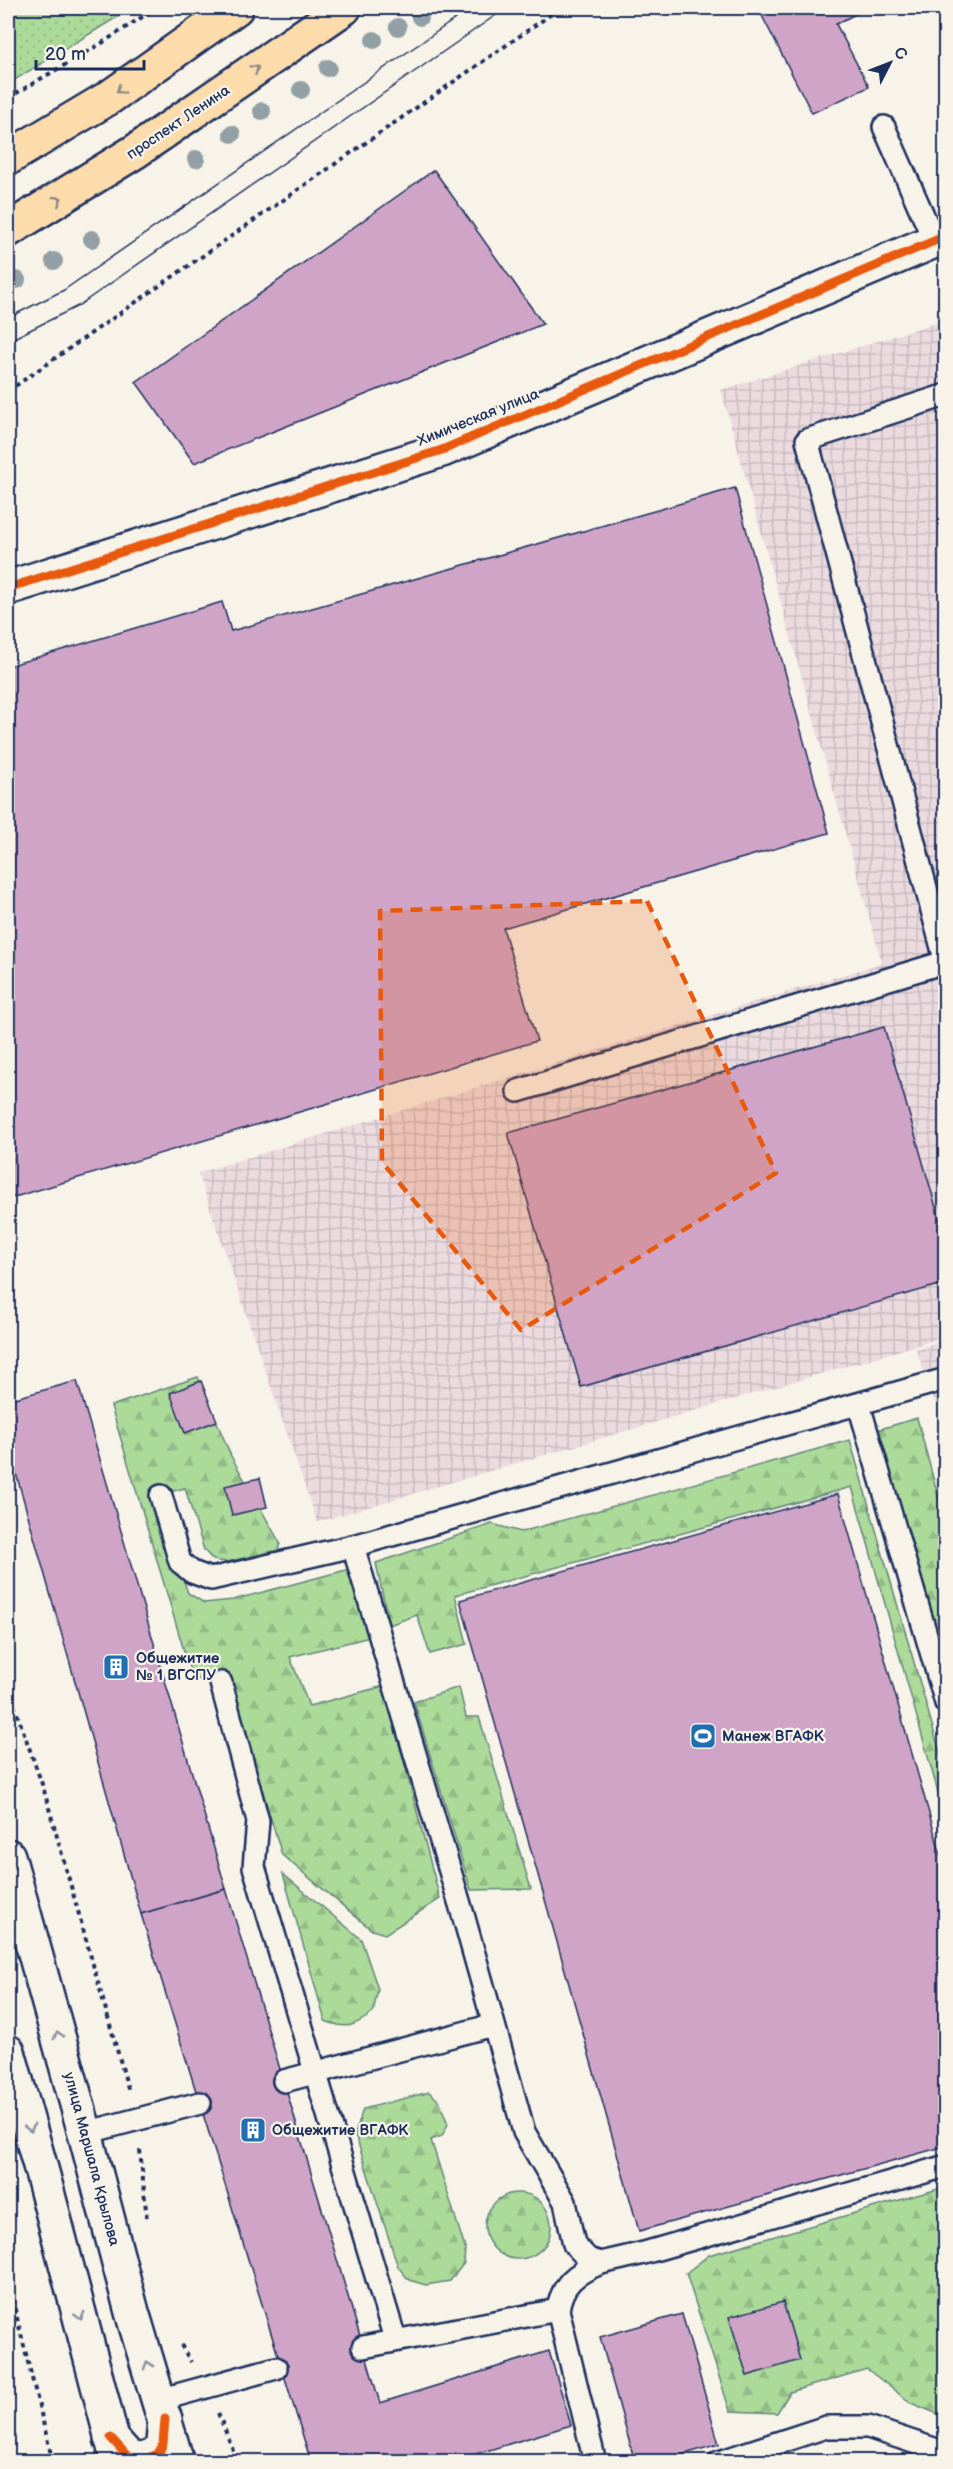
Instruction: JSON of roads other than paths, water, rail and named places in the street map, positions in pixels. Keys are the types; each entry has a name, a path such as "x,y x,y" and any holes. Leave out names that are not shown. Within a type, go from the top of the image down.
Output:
{"main road":[{"path":"8,158 110,97 236,8"},
{"name":"проспект Ленина","path":"8,230 136,151 344,8"}],"street":[{"name":"Химическая улица","path":"8,588 51,572 442,450 940,238"},
{"name":"улица Маршала Крылова","path":"8,1856 86,2133 132,2312 177,2462"},
{"path":"8,2052 44,2176 115,2450 130,2458 144,2460 158,2454 163,2444 162,2409"}],"lane":[{"path":"885,127 940,238"},
{"path":"518,1091 945,963 807,440 945,395"},
{"path":"161,1496 180,1562 192,1572 212,1579 353,1546 945,1379"},
{"path":"859,1405 945,1703"},
{"path":"353,1546 464,1918 524,2132 565,2202 574,2244 588,2259 601,2263"},
{"path":"221,1683 258,1821 254,1867 395,2339"},
{"path":"284,2081 493,2025"},
{"path":"86,2133 200,2103"},
{"path":"595,2462 558,2310 561,2294 567,2284 585,2270 601,2263 644,2253 945,2166"},
{"path":"363,2347 395,2339 558,2310"},
{"path":"162,2409 276,2368"},
{"path":"719,2462 826,2427 868,2427 945,2453"}],"tram line":[{"path":"8,318 64,290 471,8"},
{"path":"8,341 78,306 506,8"}],"place":[{"name":"Общежитие № 1 ВГСПУ","path":"116,1667"},
{"name":"Манеж ВГАФК","path":"703,1736"},
{"name":"Общежитие ВГАФК","path":"253,2130"}]}
